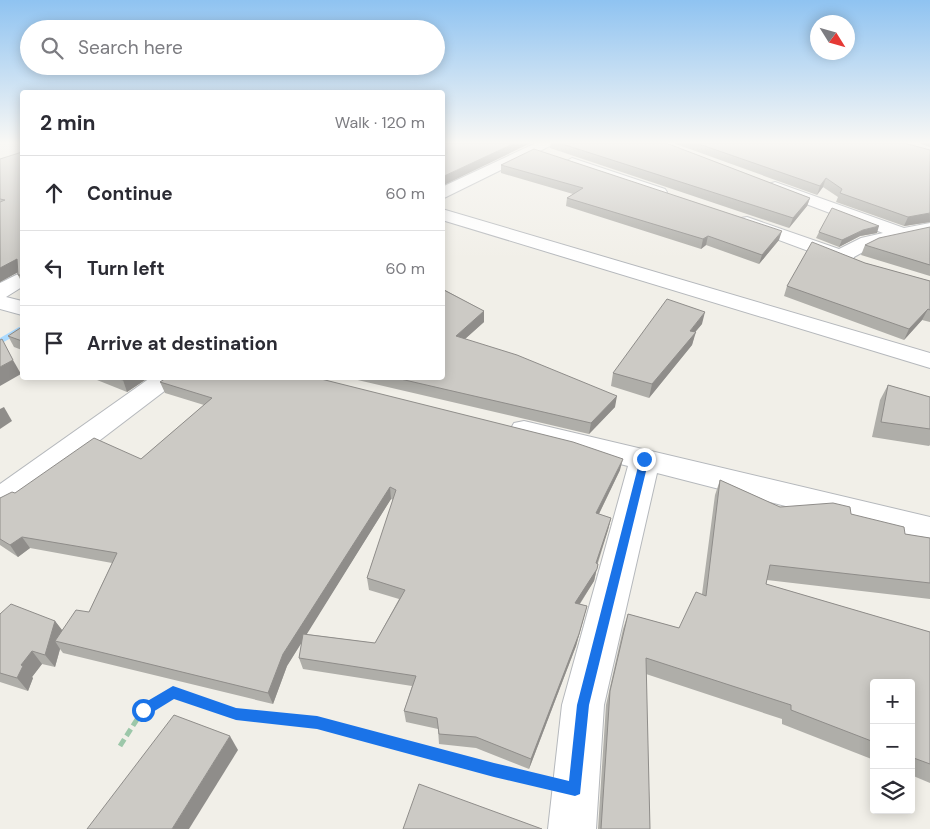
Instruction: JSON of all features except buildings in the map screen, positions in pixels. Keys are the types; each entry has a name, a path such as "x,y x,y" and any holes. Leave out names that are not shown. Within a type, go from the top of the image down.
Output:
{"street":[{"path":"445,193 468,182"},
{"path":"634,182 672,196"},
{"path":"764,184 902,234"},
{"path":"445,215 930,361"},
{"path":"733,218 859,263"},
{"path":"840,256 868,242 930,228"},
{"path":"0,292 20,279"},
{"path":"0,302 20,307"},
{"path":"0,500 163,380"},
{"path":"502,424 930,530"},
{"path":"572,829 583,705 644,459"}],"path":[{"path":"120,746 143,710 173,692 236,714 317,722 494,770 575,789"}],"waterway":[{"path":"0,341 20,330"}],"route":[{"path":"143,710 173,692 236,714 317,722 494,770 575,789 583,705 611,599 644,459"}]}
